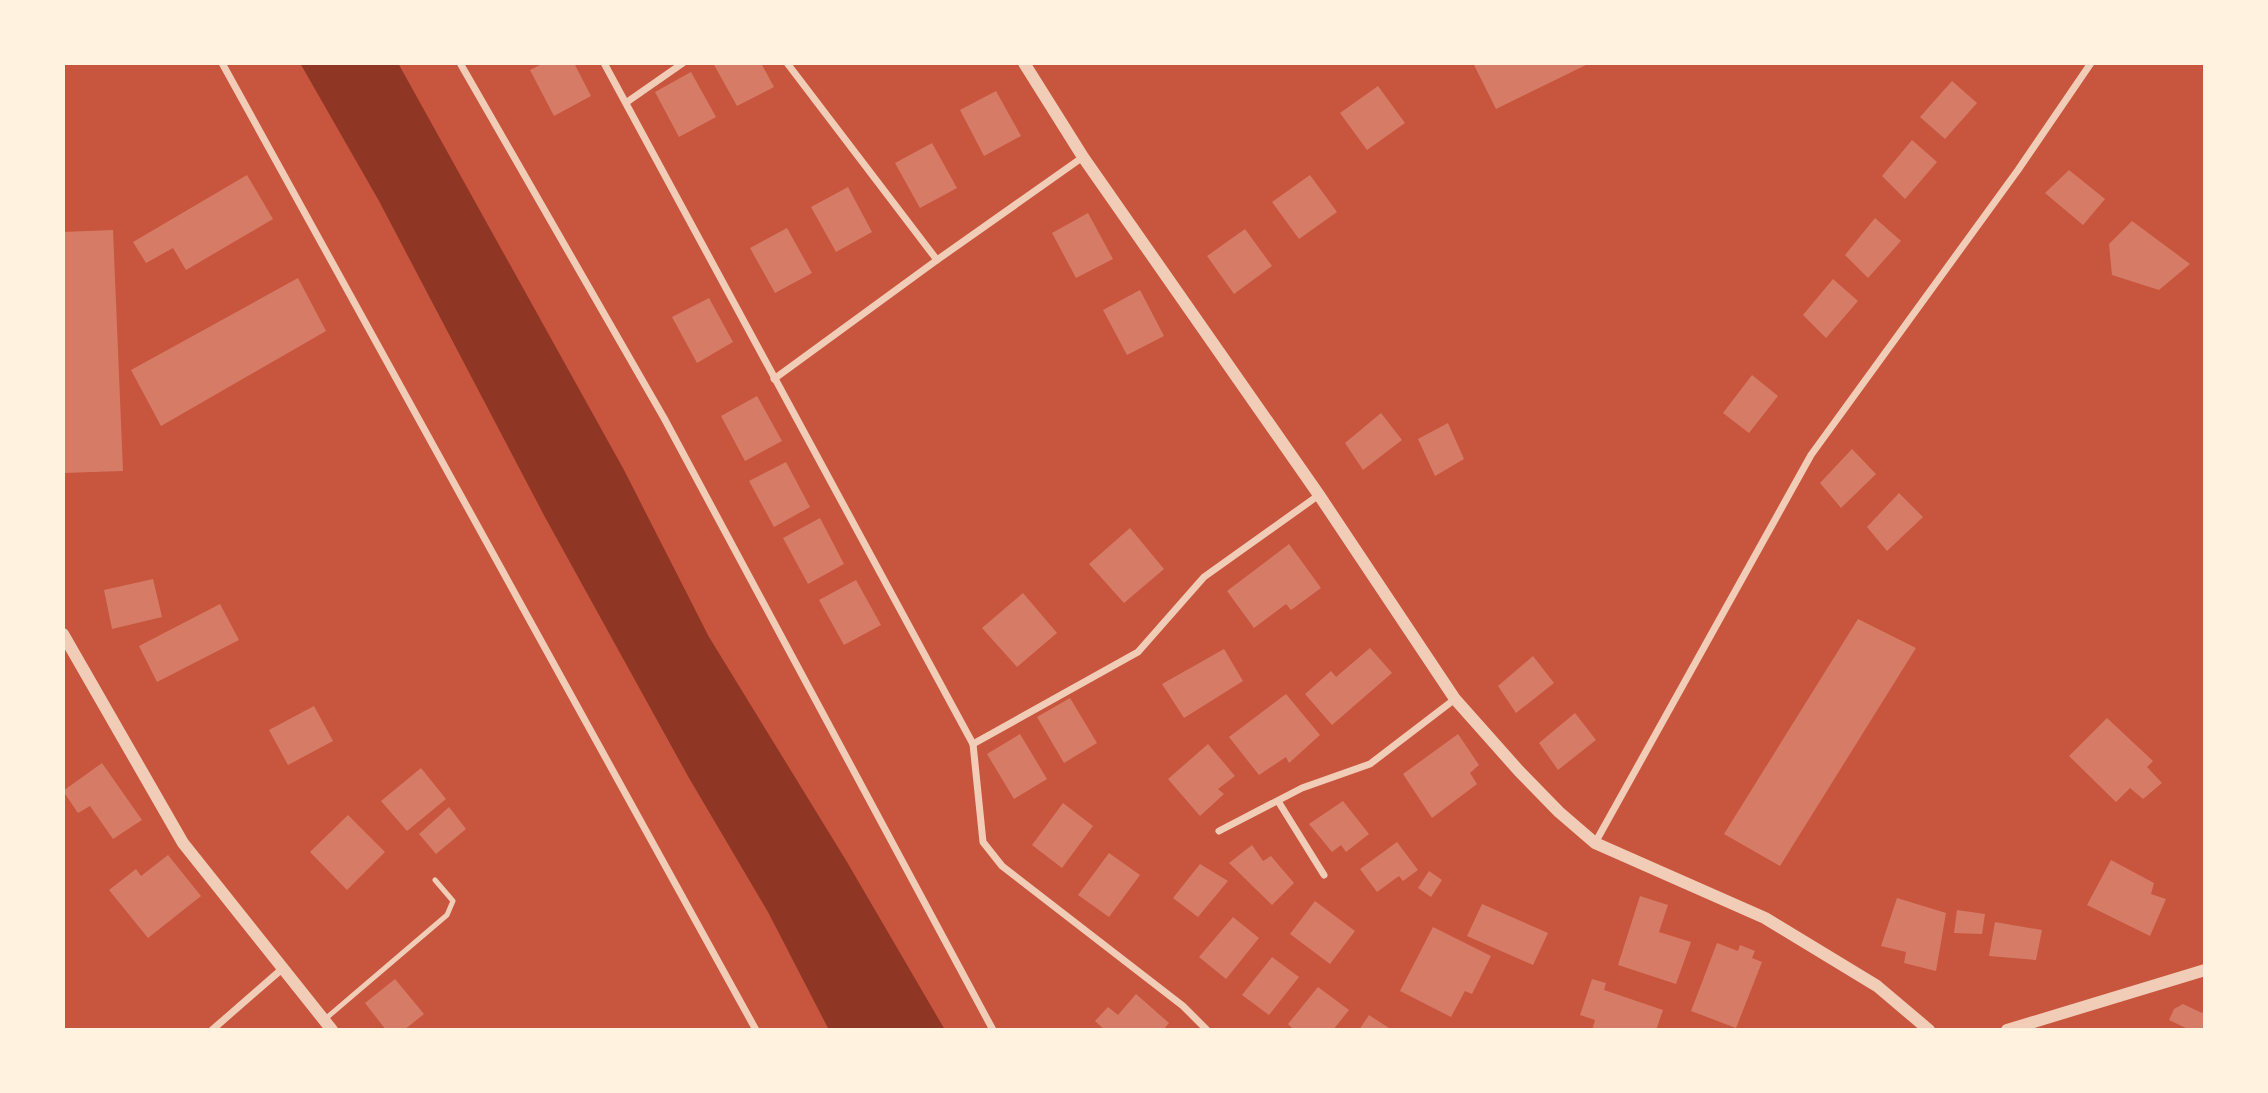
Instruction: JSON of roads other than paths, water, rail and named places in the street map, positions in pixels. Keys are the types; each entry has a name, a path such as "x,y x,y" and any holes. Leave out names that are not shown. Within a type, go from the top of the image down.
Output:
{"street":[{"path":"222,63 756,1030"},
{"path":"460,63 664,418 993,1030"},
{"path":"604,63 973,744 983,842 1002,866 1183,1006 1208,1030"},
{"path":"627,102 683,63"},
{"path":"787,63 937,260"},
{"path":"1024,63 1083,157 1319,495 1455,699 1527,779 1595,843 1765,918 1877,986 1929,1030"},
{"path":"1595,843 1811,455 2018,170 2091,63"},
{"path":"774,379 1083,157"},
{"path":"973,744 1138,652 1204,578 1319,495"},
{"path":"63,634 183,843 328,1025"},
{"path":"1219,831 1302,788 1370,764 1455,699"},
{"path":"1278,801 1324,876"},
{"path":"212,1030 282,969"},
{"path":"2007,1030 2205,970"}],"lane":[{"path":"328,1025 447,915 453,901 435,880"}]}
